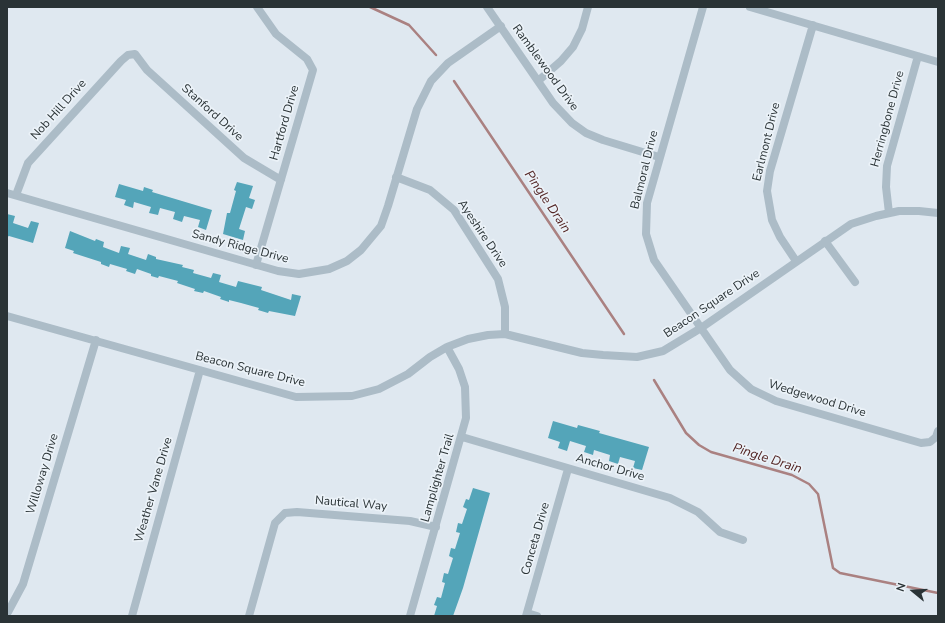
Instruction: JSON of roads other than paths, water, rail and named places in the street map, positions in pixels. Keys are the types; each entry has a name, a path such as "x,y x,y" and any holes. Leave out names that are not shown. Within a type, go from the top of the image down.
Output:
{"street":[{"name":"Hartford Drive","path":"256,265 313,70 307,58 276,34 257,7"},
{"name":"Ramblewood Drive","path":"487,7 538,81 565,117 586,133 603,140 660,157"},
{"path":"538,81 561,61 573,47 582,29 588,7"},
{"name":"Balmoral Drive","path":"701,328 654,260 648,243 645,214 649,193 703,7"},
{"path":"750,7 938,62"},
{"name":"Earlmont Drive","path":"796,261 780,237 774,224 769,210 768,191 770,171 812,25"},
{"name":"Sandy Ridge Drive","path":"7,193 284,273 303,274 329,269 347,261 361,250 381,226 416,109 431,81 448,63 501,26"},
{"name":"Stanford Drive","path":"135,54 147,70 244,158 281,180"},
{"name":"Nob Hill Drive","path":"16,195 28,163 121,61 128,55 135,54"},
{"name":"Herringbone Drive","path":"889,213 886,187 886,166 918,56"},
{"name":"Ayeshire Drive","path":"396,177 430,190 454,210 498,279 505,307 504,334"},
{"name":"Beacon Square Drive","path":"7,316 296,397 352,396 379,389 408,374 430,357 447,347 479,336 504,334 582,353 637,356 664,351 701,328 851,224 889,213 919,210 938,213"},
{"path":"825,241 855,282"},
{"name":"Wedgewood Drive","path":"701,328 736,377 758,394 776,401 924,443 930,442 936,437 938,430"},
{"name":"Willoway Drive","path":"10,613 24,584 96,340"},
{"name":"Lamplighter Trail","path":"410,616 462,436 467,408 465,388 459,369 447,347"},
{"name":"Weather Vane Drive","path":"132,616 200,370"},
{"name":"Anchor Drive","path":"462,436 681,502 698,512 720,532 744,540"},
{"name":"Conceta Drive","path":"527,615 568,469"},
{"name":"Nautical Way","path":"249,616 272,530 275,523 285,513 297,512 410,521 436,526"},
{"path":"527,615 537,616"}],"waterway":[{"name":"Pingle Drain","path":"370,7 409,25 436,55"},
{"name":"Pingle Drain","path":"454,81 624,334"},
{"name":"Pingle Drain","path":"654,380 686,433 699,445 711,452 792,475 809,484 818,494 833,568 840,573 938,593"}]}
